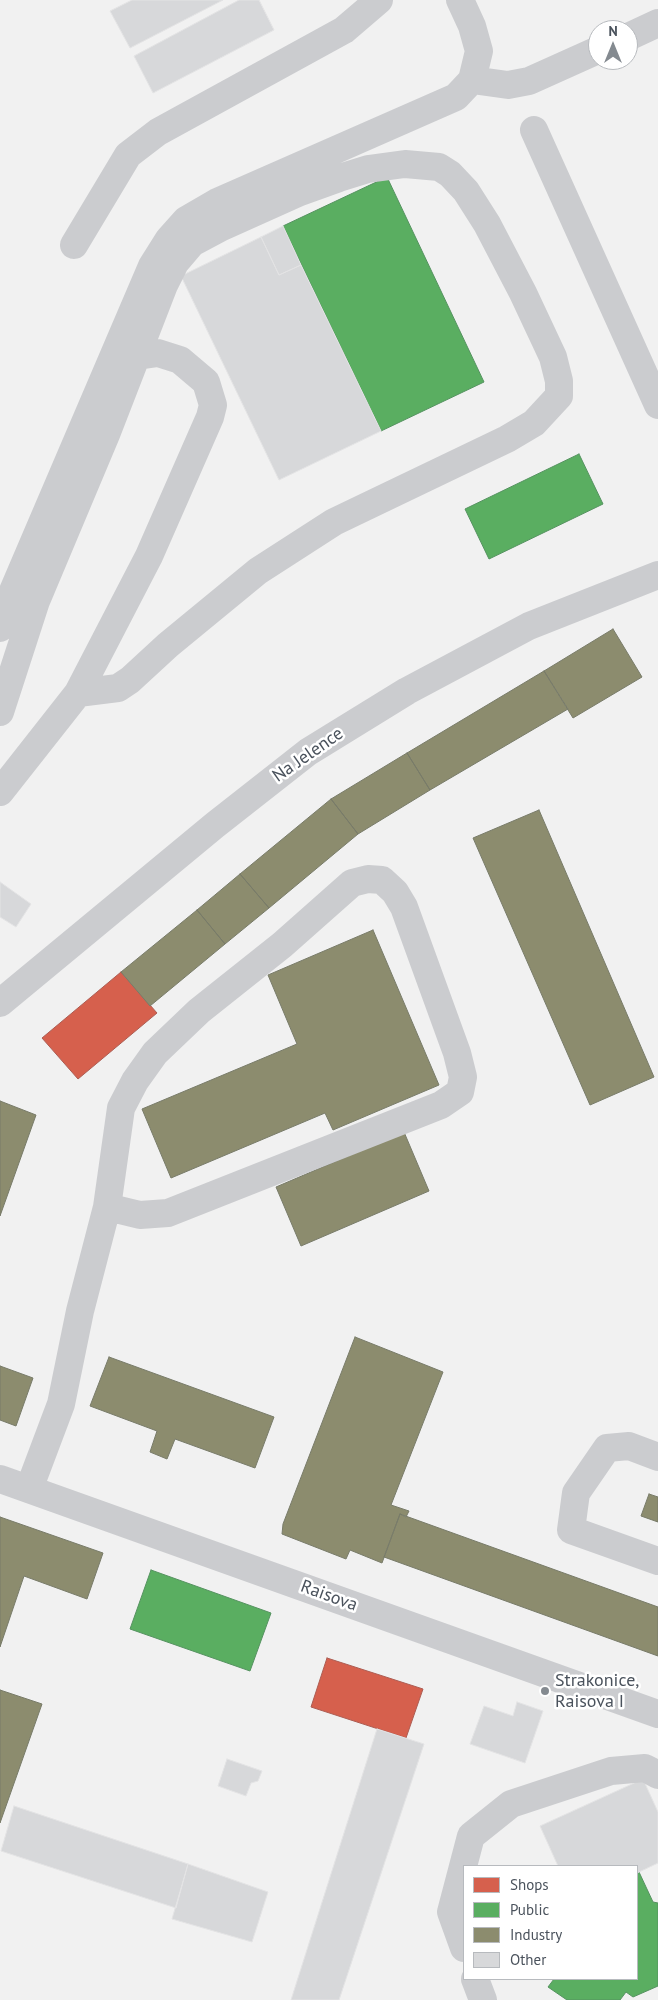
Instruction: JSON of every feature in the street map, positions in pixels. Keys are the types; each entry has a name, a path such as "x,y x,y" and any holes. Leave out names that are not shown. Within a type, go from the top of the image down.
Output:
{"street":[{"path":"74,246 128,155 158,132 344,30 379,0"},
{"path":"0,628 7,605 152,266 169,239 186,220 217,202 456,97 472,80 479,51 472,26 460,0"},
{"path":"638,32 658,23"},
{"path":"472,80 508,86 528,81 588,54"},
{"path":"534,130 658,405"},
{"path":"0,712 36,600 107,432 164,285 175,263 192,243 222,227 300,192 361,171 391,165 439,167 450,174 466,191 509,264 553,357 559,381 559,396 534,423 507,440 334,522 258,571 168,645 130,680 118,688 78,693"},
{"path":"0,792 78,693 149,556 210,417 213,405 206,382 180,360 158,353 137,356"},
{"name":"Na Jelence","path":"0,1003 215,825 308,752 407,691 529,626 658,575"},
{"path":"29,1489 61,1404 80,1311 107,1208 121,1108 135,1080 155,1053 199,1011 282,945 352,883 368,879 382,880 395,892 404,907 457,1053 463,1078 460,1092 442,1105 168,1213 140,1215 107,1208"},
{"path":"658,1457 629,1446 607,1448 576,1493 571,1530 658,1561"},
{"name":"Raisova","path":"0,1479 658,1714"},
{"path":"463,1865 471,1836 511,1804 611,1771 645,1768 658,1775"},
{"path":"463,1866 451,1912 463,1945"},
{"path":"475,1980 483,2000"}],"building: Shops":[{"path":"121,972 157,1013 78,1079 42,1038"},
{"path":"327,1658 423,1689 406,1738 311,1707"}],"building: Public":[{"path":"387,177 484,382 381,431 283,226"},
{"path":"579,454 603,504 489,559 465,509"},
{"path":"151,1570 271,1613 250,1671 130,1629"},
{"path":"638,1872 653,1902 658,1903 658,1986 633,1997 626,1992 620,2000 567,2000 548,1987 553,1980 638,1980"}],"building: Industry":[{"path":"613,629 642,677 573,718 544,671"},
{"path":"544,671 568,709 430,790 407,753"},
{"path":"407,753 430,790 358,834 331,799"},
{"path":"331,799 358,834 269,908 240,874"},
{"path":"539,810 654,1077 590,1105 473,838"},
{"path":"240,874 269,908 225,944 197,910"},
{"path":"197,910 225,944 150,1006 121,972"},
{"path":"373,930 439,1085 333,1130 325,1113 171,1178 142,1109 297,1044 268,975"},
{"path":"0,1101 36,1115 0,1216"},
{"path":"404,1132 429,1191 301,1246 276,1187"},
{"path":"355,1337 443,1372 391,1505 409,1511 406,1517 400,1514 382,1563 350,1550 346,1559 282,1534 283,1524"},
{"path":"109,1357 274,1417 255,1468 175,1439 167,1459 150,1452 157,1431 90,1406"},
{"path":"0,1366 33,1378 16,1426 0,1420"},
{"path":"649,1494 658,1497 658,1522 641,1516"},
{"path":"400,1514 658,1607 658,1656 384,1557"},
{"path":"0,1517 103,1553 87,1599 24,1576 0,1647"},
{"path":"0,1690 42,1704 0,1823"}],"building: Other":[{"path":"132,0 223,0 130,48 110,11"},
{"path":"239,0 259,0 274,30 153,93 134,56"},
{"path":"283,226 301,265 279,275 261,237"},
{"path":"261,237 279,275 301,265 381,431 279,480 181,276"},
{"path":"0,882 31,904 16,927 0,917"},
{"path":"517,1702 543,1711 525,1763 470,1744 484,1706 513,1716"},
{"path":"377,1729 424,1744 339,2000 291,2000"},
{"path":"227,1759 262,1771 258,1781 251,1783 246,1796 218,1786"},
{"path":"643,1779 658,1812 658,1863 638,1873 638,1865 558,1865 540,1826"},
{"path":"14,1806 188,1864 176,1908 1,1851"},
{"path":"188,1864 268,1892 252,1942 172,1919"}],"place":[{"name":"Strakonice, Raisova I","path":"545,1691"}]}
